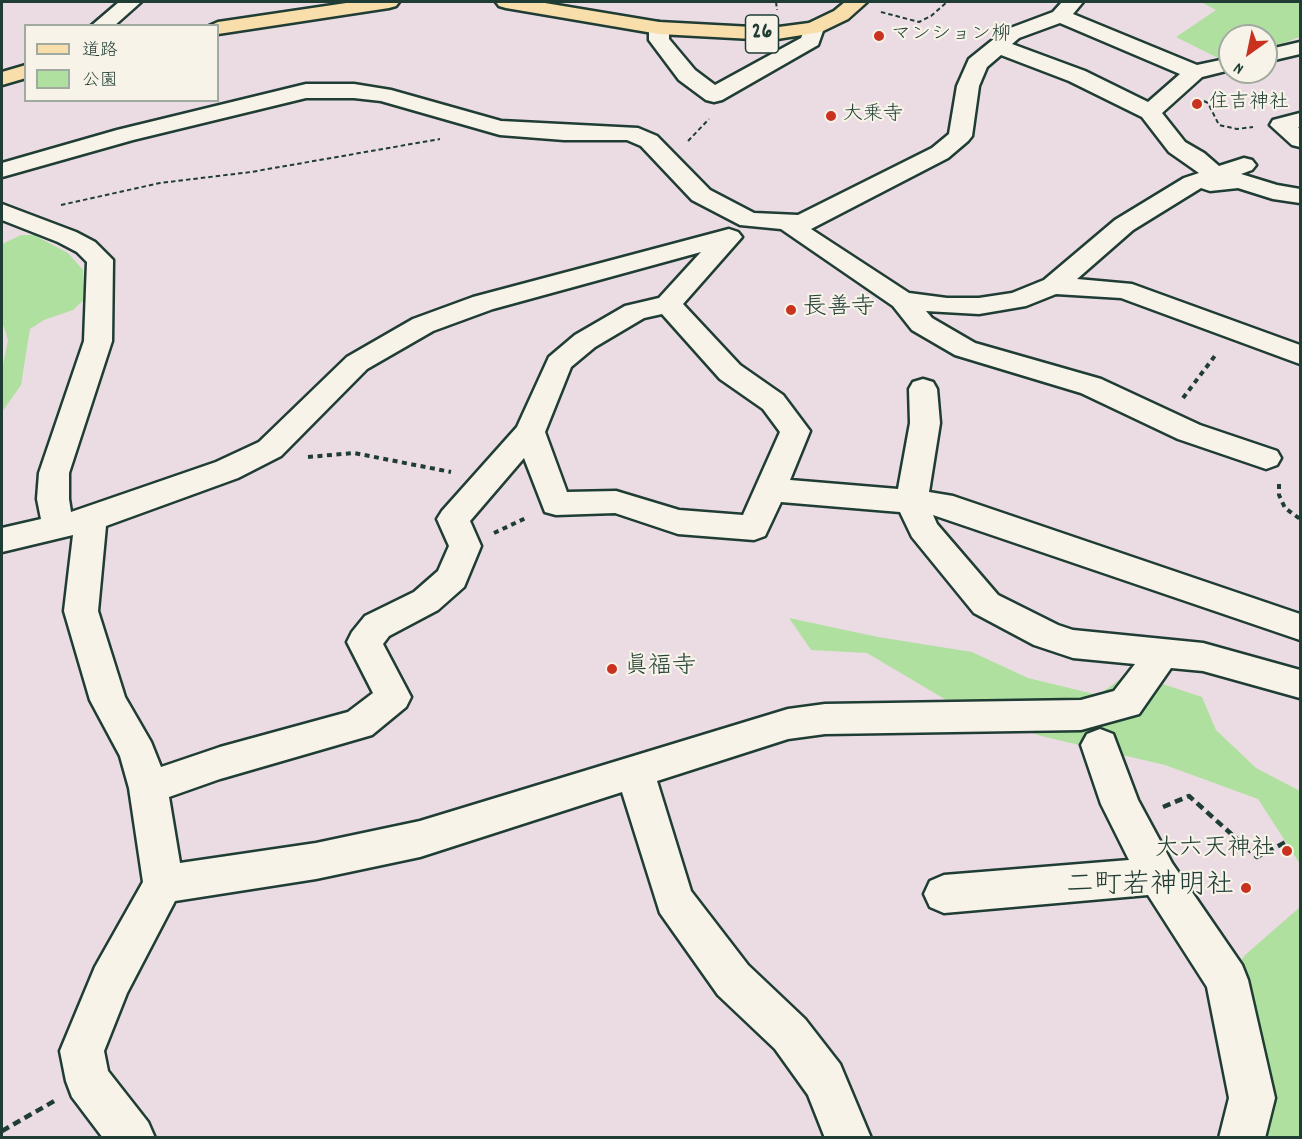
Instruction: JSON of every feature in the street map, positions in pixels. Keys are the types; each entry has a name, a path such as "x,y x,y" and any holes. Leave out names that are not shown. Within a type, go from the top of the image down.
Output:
{"main road":[{"path":"219,28 389,2"},
{"name":"26","path":"506,2 659,28 771,34 814,28 832,20 855,3"},
{"path":"2,79 24,72"}],"street":[{"path":"104,24 131,2"},
{"path":"1195,72 1066,9 1012,34 977,64 971,75 960,136 940,153 793,228 902,300 922,324 965,349 1091,386 1165,422 1266,458"},
{"path":"659,28 658,40 687,75 714,95 811,41 814,28"},
{"path":"997,46 1077,76 1150,112 1177,147 1196,158 1204,179"},
{"path":"1278,53 1300,48"},
{"path":"1150,112 1195,72 1218,67"},
{"path":"2,170 211,113 316,90 354,91 382,95 500,128 564,133 630,133 649,141 701,195 739,229"},
{"path":"1291,122 1300,140"},
{"path":"902,300 947,306 979,306 1017,300 1053,286 1125,225 1204,179 1244,165"},
{"path":"1204,179 1240,181 1273,192 1300,196"},
{"path":"7,213 86,246 100,260 98,341 54,474 53,499 75,522 81,611 108,700 138,753 148,788 163,884 110,982 82,1051 88,1081 132,1137"},
{"path":"2,540 75,522 209,477 270,449 357,363 423,325 495,299 739,229 800,223"},
{"path":"148,788 220,763 359,724 393,697 364,642 377,626 426,601 452,578 465,546 453,519 490,480 530,432 559,363 585,341 635,312 668,304 739,229"},
{"path":"1053,286 1123,290 1158,301 1234,331 1299,350"},
{"path":"530,432 556,504 616,502 678,522 754,528 795,431 772,402 730,372 706,348 668,304"},
{"path":"923,389 925,423 912,501 923,530 986,604 1046,635 1074,644 1203,657 1300,684"},
{"path":"770,490 942,504 1300,627"},
{"path":"163,884 316,861 420,839 788,724 825,719 1080,715 1125,703 1162,652"},
{"path":"1100,745 1120,804 1158,876 1227,980 1252,1098 1242,1137"},
{"path":"635,771 674,900 733,980 790,1034 824,1080 848,1137"},
{"path":"944,894 1158,876"}],"path":[{"path":"855,3 919,22 931,16 946,2"},
{"path":"1197,98 1208,103 1219,125 1238,129 1291,122"},
{"path":"7,213 160,183 335,159 500,128"},
{"path":"1165,422 1234,331"},
{"path":"298,458 354,453 490,480"},
{"path":"465,546 556,504"},
{"path":"1284,508 1300,519"},
{"path":"1156,800 1164,808 1189,796 1257,857 1286,842"},
{"path":"2,1131 88,1081"}],"green space":[{"path":"1201,2 1300,2 1300,37 1278,45 1278,24 1218,24 1218,58 1176,37 1216,10"},
{"path":"21,235 34,235 68,253 83,270 85,299 73,310 44,320 30,329 21,385 2,412 2,370 8,340 2,321 2,244"},
{"path":"789,618 878,637 972,652 1028,678 1098,695 1129,673 1202,697 1216,730 1256,768 1300,791 1300,864 1258,799 1165,765 1041,736 958,707 867,653 811,650"},
{"path":"1300,907 1300,1137 1264,1137 1220,990 1245,955"}],"place":[{"name":"マンション柳","path":"879,36"},
{"name":"住吉神社","path":"1197,104"},
{"name":"大乗寺","path":"831,116"},
{"name":"長善寺","path":"791,310"},
{"name":"眞福寺","path":"612,669"},
{"name":"大六天神社","path":"1287,851"},
{"name":"二町若神明社","path":"1246,888"}]}
